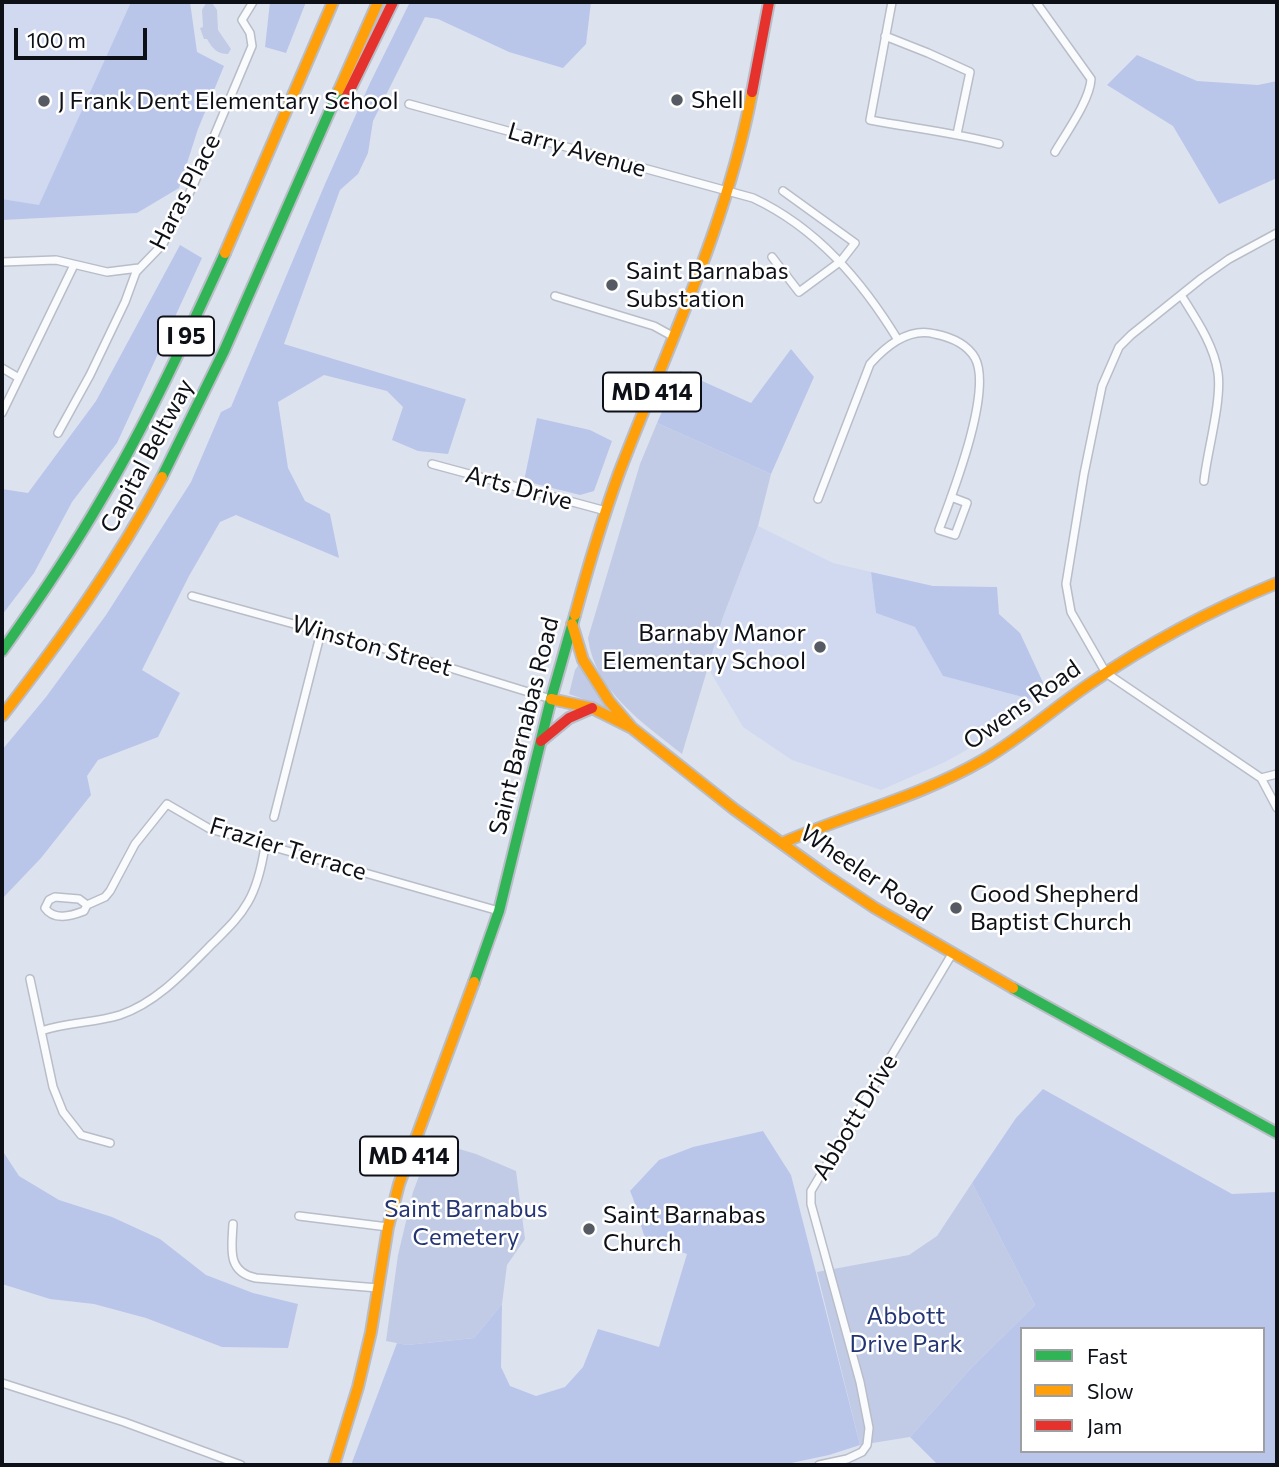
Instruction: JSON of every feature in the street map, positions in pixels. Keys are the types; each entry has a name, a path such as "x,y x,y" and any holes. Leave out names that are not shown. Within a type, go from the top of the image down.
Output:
{"main road":[{"name":"Capital Beltway","path":"2,651 91,520 145,424 188,334 332,2"},
{"name":"Capital Beltway","path":"2,716 83,608 153,495 199,407 378,2"},
{"path":"256,280 394,2"},
{"name":"Saint Barnabas Road","path":"334,1465 358,1387 371,1332 387,1227 419,1128 445,1065 499,911 551,699 606,511 701,269 727,193 751,97 769,2"},
{"name":"Owens Road","path":"782,842 825,824 918,793 953,776 983,760 1106,673 1154,643 1216,610 1277,583"},
{"path":"572,624 583,660 609,701 632,727"},
{"name":"Wheeler Road","path":"551,699 592,708 632,727 701,784 875,908 1070,1022 1277,1133"},
{"path":"541,741 569,718 592,708"}],"street":[{"name":"Haras Place","path":"58,433 90,375 139,268 156,254 163,244 193,186 252,46 252,37 242,20 253,2"},
{"path":"892,2 870,120 957,134 999,144"},
{"path":"1036,2 1091,79 1077,115 1055,152"},
{"path":"885,36 970,72 957,134"},
{"name":"Larry Avenue","path":"409,104 753,198 777,211 841,261 874,301 898,340"},
{"path":"772,257 799,292 841,261 855,243 783,191"},
{"path":"1277,233 1229,259 1130,335 1119,347 1102,386 1068,564 1066,595 1071,612 1106,673 1261,778 1268,796 1277,808"},
{"path":"2,262 56,260 107,272 139,268"},
{"path":"2,413 74,265"},
{"path":"1181,295 1206,338 1218,372 1219,382 1204,481"},
{"path":"555,296 654,326 674,337"},
{"path":"818,499 870,364 885,348 916,333 938,334 962,344 975,357 978,365 979,391 975,414 939,530 955,535 967,503 951,497"},
{"path":"2,368 19,378"},
{"name":"Arts Drive","path":"432,464 606,511"},
{"name":"Winston Street","path":"192,596 551,699"},
{"path":"274,817 321,632"},
{"path":"1261,778 1277,774"},
{"name":"Frazier Terrace","path":"87,905 110,891 135,844 167,804 210,829 499,911"},
{"path":"41,1031 120,1015 158,995 241,914 256,886 265,846"},
{"path":"55,897 79,899 87,905 84,912 67,916 54,916 45,908 49,900 55,897"},
{"name":"Abbott Drive","path":"847,1462 867,1445 869,1433 866,1409 811,1204 811,1191 952,954"},
{"path":"30,979 52,1087 63,1112 81,1135 110,1143"},
{"path":"299,1216 387,1227"},
{"path":"233,1224 232,1258 243,1275 379,1288"},
{"path":"2,1383 124,1422 242,1465"},
{"path":"819,1465 847,1462"}],"shaded area":[{"name":"J Frank Dent Elementary School","path":"2,2 131,2 39,206 2,199"},
{"path":"131,2 190,2 197,52 224,66 198,129 179,188 137,213 2,220 2,199 39,205"},
{"path":"270,2 306,2 286,53 265,47"},
{"path":"410,2 591,2 586,44 563,68 509,52 438,19 425,17 373,121 368,153 358,174 340,190 284,344 466,399 448,454 418,451 392,440 403,407 387,391 324,375 278,402 288,468 305,501 330,514 339,558 236,515 220,522 189,576 142,670 180,693 158,737 98,760 87,776 91,795 41,858 2,899 2,750 46,697 106,615 191,482 221,412 231,407 325,184"},
{"path":"1137,55 1197,81 1258,85 1277,81 1277,178 1219,204 1173,126 1107,85"},
{"path":"180,245 202,258 117,443 72,502 34,573 2,615 2,489 28,493 96,401"},
{"path":"791,349 814,377 771,474 657,423 680,371 751,403"},
{"path":"537,418 590,430 612,441 594,491 580,495 524,481"},
{"name":"Barnaby Manor Elementary School","path":"758,526 833,563 871,572 876,613 915,627 943,676 1034,700 988,738 945,762 881,790 792,760 743,727 708,668 723,617"},
{"path":"871,572 933,586 997,587 999,614 1020,633 1047,691 1034,700 943,676 915,627 876,613"},
{"path":"1043,1089 1232,1194 1277,1192 1277,1465 938,1465 910,1437 970,1369 1035,1305 972,1183 1016,1118"},
{"path":"763,1131 791,1175 860,1445 782,1465 351,1465 397,1343 407,1345 474,1338 502,1304 501,1367 510,1386 536,1396 565,1387 583,1367 598,1329 659,1347 687,1254 646,1240 630,1191 659,1160 693,1147"},
{"path":"2,1150 19,1176 59,1200 112,1217 160,1239 206,1275 253,1293 298,1304 288,1348 222,1347 146,1318 94,1304 50,1299 2,1284"}],"green space":[{"path":"206,3 212,3 217,10 218,30 231,49 228,54 218,52 204,39 200,28 203,27 202,10"},
{"path":"657,423 771,474 758,526 723,617 682,754 637,718 611,690 592,657 588,638 640,464"},
{"path":"579,664 606,707 569,694"},
{"name":"Saint Barnabus Cemetery","path":"432,1141 476,1154 516,1171 525,1239 507,1265 502,1304 474,1338 407,1345 386,1341 398,1255 413,1192"},
{"name":"Abbott Drive Park","path":"972,1183 1035,1305 970,1369 910,1437 860,1445 817,1272 909,1255 937,1236"}],"traffic: fast":[{"path":"162,477 224,351 339,90"},
{"path":"2,651 66,558 135,440 225,253"},
{"path":"474,982 499,911 551,699 575,615"},
{"path":"1013,988 1277,1133"}],"traffic: slow":[{"path":"225,253 333,2"},
{"path":"339,90 378,2"},
{"path":"575,615 619,473 712,238 741,141 752,92"},
{"path":"2,716 87,600 145,509 162,477"},
{"path":"782,843 959,773 1011,742 1135,654 1204,616 1277,583"},
{"path":"572,624 583,660 609,701 632,728"},
{"path":"551,699 592,708 632,728 734,809 827,876 875,908 1013,988"},
{"path":"334,1465 358,1387 371,1332 388,1227 399,1184 474,982"}],"traffic: jam":[{"path":"345,100 393,2"},
{"path":"752,92 769,2"},
{"path":"541,741 569,718 592,708"}],"place":[{"name":"Shell","path":"677,100"},
{"name":"J Frank Dent Elementary School","path":"44,101"},
{"name":"Saint Barnabas Substation","path":"612,285"},
{"name":"Barnaby Manor Elementary School","path":"820,647"},
{"name":"Good Shepherd Baptist Church","path":"956,908"},
{"name":"Saint Barnabas Church","path":"589,1229"}]}
